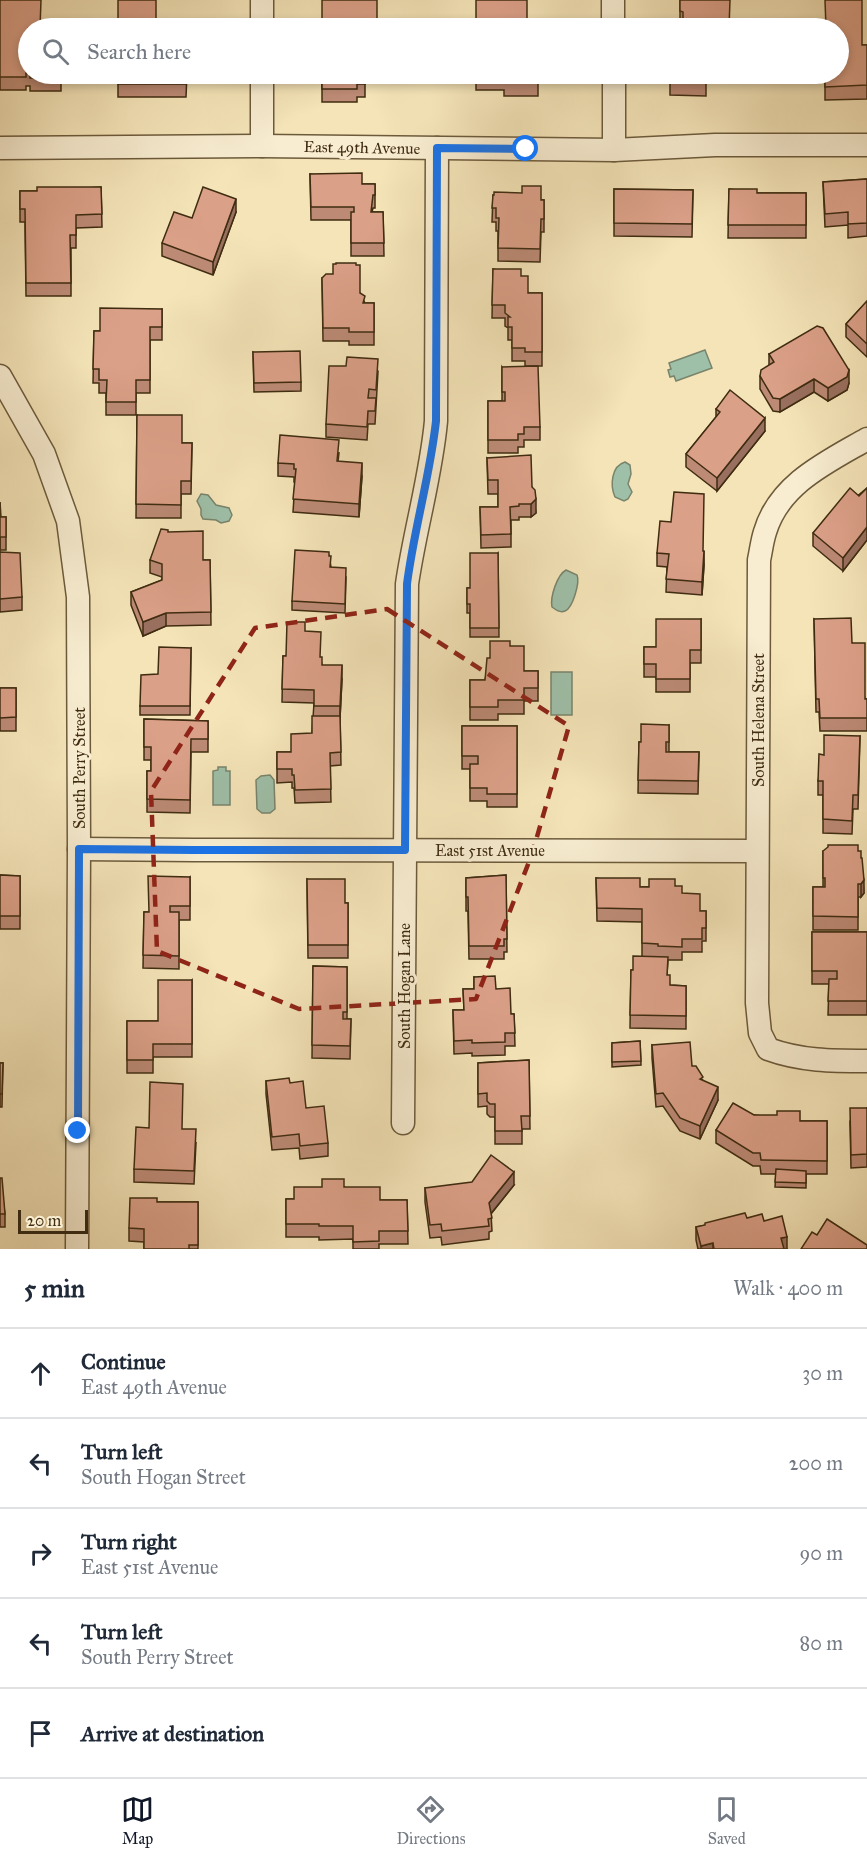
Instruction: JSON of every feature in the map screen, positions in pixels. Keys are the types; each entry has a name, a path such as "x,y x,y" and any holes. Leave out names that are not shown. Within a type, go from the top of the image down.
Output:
{"street":[{"path":"262,0 262,18"},
{"path":"613,0 613,18"},
{"path":"262,84 262,146"},
{"path":"614,84 614,150"},
{"name":"East 49th Avenue","path":"0,148 262,146 614,150 715,145 867,145"},
{"name":"South Hogan Lane","path":"403,1123 407,584 411,551 433,449 436,421 437,148"},
{"name":"South Perry Street","path":"0,376 44,454 68,521 78,597 77,1249"},
{"name":"South Helena Street","path":"867,439 809,473 790,490 776,507 765,531 759,560 757,851 757,1003 760,1033 768,1049 787,1056 819,1061 867,1061"},
{"name":"East 51st Avenue","path":"79,849 757,851"}],"highlighted area":[{"path":"387,609 569,726 532,854 476,999 299,1009 157,951 151,791 255,628"}],"shaded area":[{"path":"705,350 712,368 676,381 674,376 670,377 669,363"},
{"path":"625,462 630,465 631,474 628,484 632,492 624,501 615,497 612,482 614,472 620,464"},
{"path":"201,494 208,495 216,505 229,508 232,515 229,521 221,523 216,520 203,519 197,501"},
{"path":"566,570 577,575 578,583 571,605 561,612 552,607 552,598 557,581"},
{"path":"551,672 572,672 572,715 551,715"},
{"path":"218,767 226,767 226,771 230,771 230,805 213,805 213,771 218,770"},
{"path":"270,775 274,780 275,809 270,813 262,813 257,809 256,780 261,776"}],"building":[{"path":"0,0 41,0 40,18 18,18 18,77 0,77"},
{"path":"118,0 156,0 156,18 118,18"},
{"path":"322,0 377,0 377,18 322,18"},
{"path":"476,0 527,0 527,18 476,18"},
{"path":"680,0 730,0 729,18 683,18 683,12 680,11"},
{"path":"825,0 862,0 862,45 867,45 867,85 825,87 825,84 849,84 849,18 826,18"},
{"path":"322,84 357,84 357,89 322,89"},
{"path":"362,173 362,184 375,184 371,212 383,212 384,243 351,243 351,212 354,212 354,207 311,207 310,174"},
{"path":"867,179 867,223 848,224 848,212 825,214 823,182"},
{"path":"522,186 541,186 544,219 541,219 540,249 498,248 499,218 496,218 496,208 492,208 494,192 522,193"},
{"path":"37,187 101,187 102,214 76,215 76,235 70,235 71,283 26,283 25,209 20,209 20,191 37,191"},
{"path":"203,187 236,199 213,262 162,243 174,212 192,218"},
{"path":"614,189 693,190 692,224 614,223"},
{"path":"729,189 757,189 757,193 806,193 806,225 728,225"},
{"path":"333,264 360,265 360,293 365,296 363,303 374,303 374,332 349,332 349,328 323,328 322,278 326,274 333,274"},
{"path":"493,269 521,269 521,276 528,276 528,293 542,293 542,352 525,352 525,348 512,348 512,327 508,327 508,317 510,317 505,313 505,305 492,305"},
{"path":"867,301 867,344 846,324"},
{"path":"100,308 162,309 162,327 150,327 150,380 136,380 136,402 106,402 107,380 99,380 99,369 93,369 94,331 100,331"},
{"path":"817,326 823,328 849,370 847,377 828,388 814,379 780,399 773,398 760,376 761,370 774,362 769,354"},
{"path":"300,351 301,382 254,383 253,352"},
{"path":"347,357 378,359 376,390 369,389 368,398 376,398 375,411 368,411 367,427 326,424 329,366 346,366"},
{"path":"538,366 540,427 524,427 524,434 518,434 518,440 488,440 488,401 505,401 505,392 502,392 502,367"},
{"path":"730,390 765,418 717,478 686,454 720,412 716,409"},
{"path":"137,415 182,415 182,443 192,443 191,481 181,481 181,505 136,504"},
{"path":"280,435 339,440 337,461 362,463 359,504 293,499 296,469 294,469 294,464 278,463"},
{"path":"531,455 532,487 535,490 536,499 531,504 510,507 511,534 481,535 480,507 498,507 498,480 488,480 487,458"},
{"path":"850,488 859,496 867,488 867,527 843,558 813,533"},
{"path":"674,492 704,494 702,582 666,579 669,554 657,553 660,521 671,522"},
{"path":"0,517 6,517 6,537 0,537"},
{"path":"161,529 168,530 168,532 203,531 203,560 210,560 211,612 166,613 143,622 131,592 162,580 162,564 150,560"},
{"path":"295,550 329,552 330,567 346,568 345,604 292,601"},
{"path":"0,552 20,553 22,597 0,599"},
{"path":"470,553 498,553 499,628 470,628 467,588 470,588"},
{"path":"851,618 852,643 865,643 867,718 820,718 819,699 816,699 814,619"},
{"path":"656,619 701,619 701,650 690,650 690,679 656,679 656,664 644,664 644,647 656,647"},
{"path":"287,622 305,622 305,631 321,632 322,665 342,665 340,706 314,706 314,690 282,689"},
{"path":"490,641 510,641 510,646 524,646 524,671 538,671 538,688 524,688 524,700 498,700 498,707 470,707 470,680 485,680 487,658 490,658"},
{"path":"159,647 191,648 190,706 140,706 141,675 158,674"},
{"path":"0,688 16,688 16,717 0,718"},
{"path":"312,716 340,716 341,752 330,753 331,789 295,790 292,769 277,769 277,752 291,752 291,734 312,733"},
{"path":"144,719 208,721 208,739 191,739 190,800 147,799 147,771 151,771 151,747 144,747"},
{"path":"641,724 669,725 669,742 666,742 666,752 699,752 698,781 638,780"},
{"path":"462,726 517,726 517,794 487,794 487,788 470,788 470,764 478,764 478,756 462,756"},
{"path":"824,735 860,736 858,795 853,795 852,821 823,819 823,781 818,781 819,754 824,755"},
{"path":"828,845 858,845 858,851 861,851 864,880 858,884 858,917 813,916 813,887 825,887 823,851"},
{"path":"0,875 20,876 20,916 0,916"},
{"path":"506,875 507,939 504,939 504,946 469,946 466,878"},
{"path":"148,876 190,877 190,906 170,906 170,912 179,912 179,956 143,955 144,912 149,912"},
{"path":"596,878 640,878 640,887 649,887 649,879 675,879 675,886 682,886 682,893 700,894 700,911 706,911 706,928 702,928 702,939 682,939 682,947 642,943 642,909 597,908"},
{"path":"307,879 345,879 345,903 348,903 348,945 308,945"},
{"path":"812,932 867,932 867,1001 828,1001 829,979 837,979 837,971 812,971"},
{"path":"633,956 668,957 667,975 670,975 670,985 686,986 686,1016 630,1015"},
{"path":"313,966 347,967 347,1012 343,1012 343,1019 351,1019 350,1046 312,1045"},
{"path":"495,976 496,989 510,988 511,1014 514,1014 515,1033 505,1033 505,1042 454,1041 453,1010 464,1010 463,989 474,989 474,977"},
{"path":"158,980 192,980 192,1044 153,1044 153,1060 127,1060 127,1021 158,1021"},
{"path":"640,1041 641,1061 612,1062 612,1043"},
{"path":"690,1042 692,1066 696,1066 703,1077 700,1079 718,1087 700,1126 680,1118 663,1093 656,1094 652,1045"},
{"path":"529,1060 530,1116 521,1116 522,1131 495,1131 495,1104 487,1101 487,1093 478,1094 478,1063"},
{"path":"0,1063 3,1063 2,1094 0,1094"},
{"path":"289,1078 290,1083 303,1081 306,1108 324,1106 328,1143 300,1146 299,1134 272,1137 266,1081"},
{"path":"150,1082 183,1084 182,1129 196,1129 194,1171 134,1169 136,1127 149,1128"},
{"path":"733,1103 754,1115 777,1115 777,1111 800,1111 800,1121 827,1121 827,1161 761,1160 760,1153 753,1153 716,1130"},
{"path":"850,1108 867,1108 867,1154 851,1155"},
{"path":"491,1155 514,1172 489,1203 492,1218 488,1219 489,1226 442,1231 441,1224 430,1225 425,1188 472,1182"},
{"path":"776,1169 806,1171 806,1183 775,1182"},
{"path":"0,1178 2,1178 5,1214 0,1214"},
{"path":"322,1179 344,1179 344,1187 380,1187 380,1200 407,1200 408,1231 379,1231 379,1241 353,1242 353,1226 286,1224 286,1199 294,1199 294,1187 322,1187"},
{"path":"130,1198 157,1198 157,1202 198,1202 198,1245 189,1245 189,1249 144,1249 144,1229 129,1228"},
{"path":"745,1213 747,1218 762,1214 764,1221 782,1216 787,1237 781,1238 784,1249 714,1249 713,1243 701,1246 696,1227"},
{"path":"827,1219 867,1245 867,1249 801,1249 812,1232 817,1235"}],"route":[{"path":"78,1131 79,849 405,850 407,584 411,551 433,449 436,421 437,148 526,149"}]}
